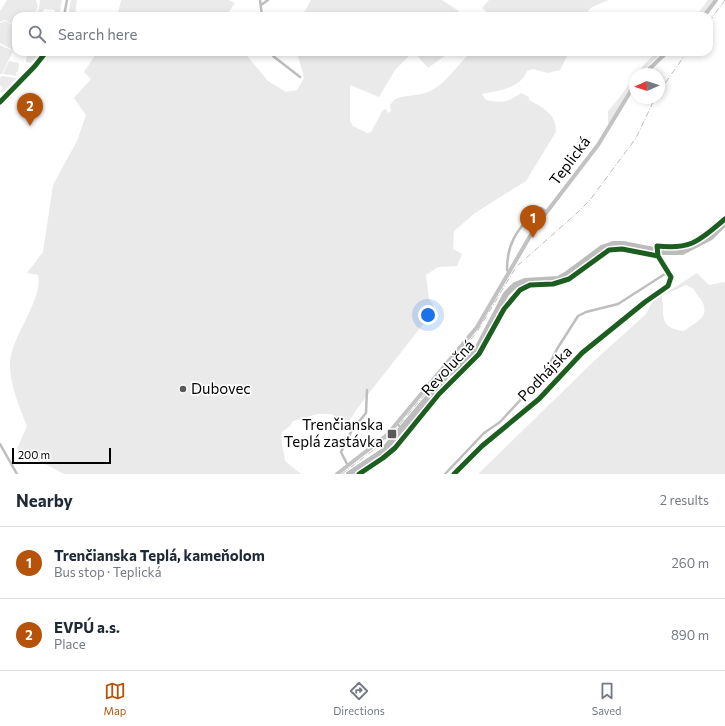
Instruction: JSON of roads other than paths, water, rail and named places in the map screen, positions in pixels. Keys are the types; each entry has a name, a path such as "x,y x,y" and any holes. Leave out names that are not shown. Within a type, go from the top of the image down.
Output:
{"main road":[{"path":"707,12 716,0"},
{"path":"650,68 663,56"},
{"name":"Teplická","path":"337,474 398,425 477,326 547,212 586,161 629,94"}],"street":[{"path":"65,12 67,0"},
{"path":"260,0 262,12"},
{"path":"261,6 268,0"},
{"path":"0,102 43,56"},
{"path":"273,56 300,77"},
{"path":"509,272 507,270 508,251 516,232 536,209 541,208 547,212"},
{"name":"Revolučná","path":"359,474 395,448 406,432 439,394 479,354 504,309 517,293 524,288 530,285 560,283 569,279 603,253 618,249 658,256 671,277"},
{"path":"445,474 484,433 500,422 535,384 547,369 557,349 578,316 586,312 618,304 668,272"},
{"name":"Podhájska","path":"454,474 482,446 539,399 582,353 645,302 668,286 671,277"},
{"path":"348,466 341,452 352,430 366,413 368,390"},
{"path":"398,425 406,432"},
{"path":"0,444 17,474"}],"waterway":[{"path":"349,474 382,452 446,376 476,351 506,294 515,285 525,281 558,279 602,248 613,244 623,244 664,252 682,252 711,237 725,223"}],"railway":[{"path":"713,16 725,0"},
{"path":"665,83 684,56"},
{"path":"342,474 376,448 395,430 477,332 516,267 590,200 636,138 652,104"}],"place":[{"name":"EVPÚ a.s.","path":"30,126"},
{"name":"Trenčianska Teplá, kameňolom","path":"533,238"},
{"name":"Dubovec","path":"183,389"},
{"name":"Trenčianska Teplá zastávka","path":"392,434"}]}
